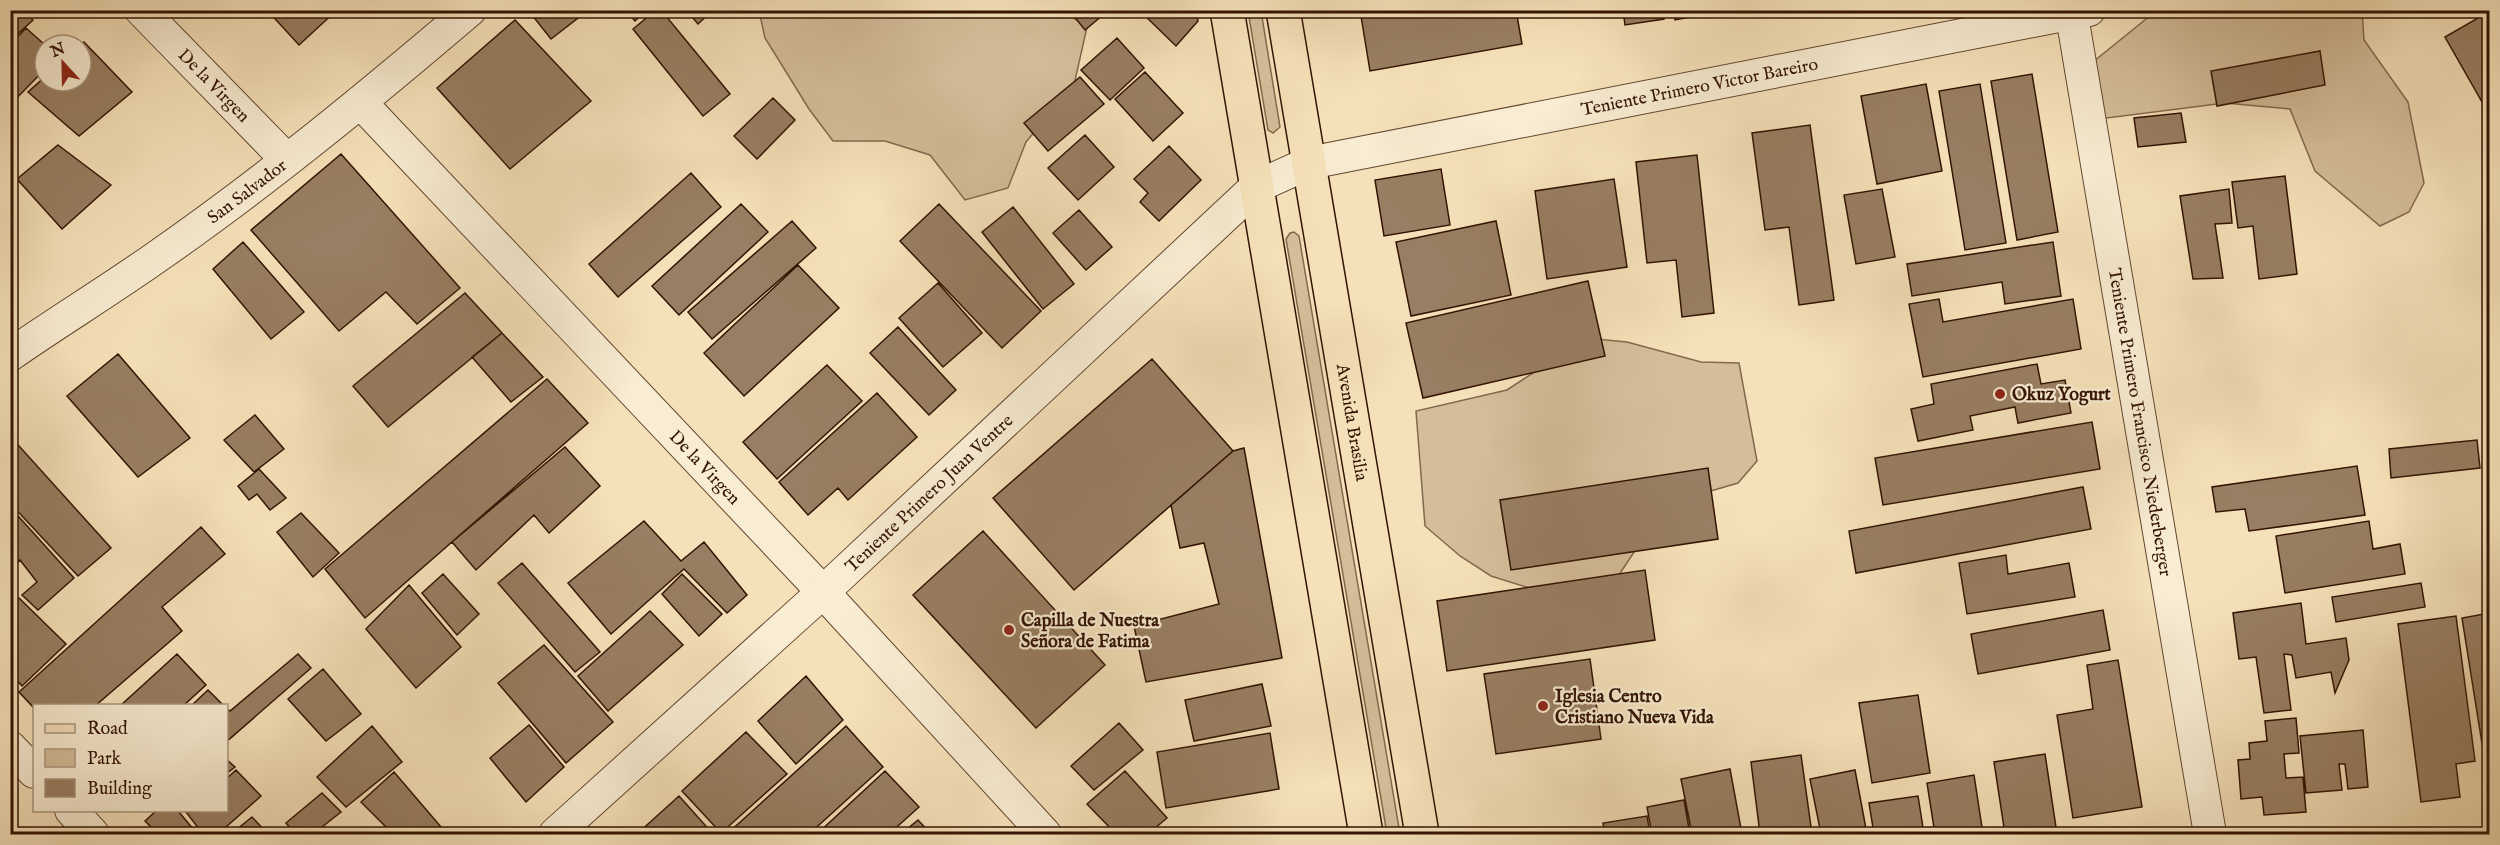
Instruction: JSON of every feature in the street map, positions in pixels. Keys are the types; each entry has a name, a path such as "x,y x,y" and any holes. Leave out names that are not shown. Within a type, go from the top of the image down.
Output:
{"main road":[{"path":"1227,10 1366,834"},
{"name":"Avenida Brasilia","path":"1283,10 1422,834"}],"street":[{"name":"De la Virgen","path":"141,10 287,160"},
{"name":"San Salvador","path":"10,355 159,255 287,160 361,103 470,10"},
{"name":"Teniente Primero Victor Bareiro","path":"1309,163 2077,12"},
{"name":"Teniente Primero Francisco Niederberger","path":"2077,12 2210,834"},
{"name":"De la Virgen","path":"361,103 823,592 1045,834"},
{"name":"Teniente Primero Juan Ventre","path":"555,834 823,592 1256,187 1309,163"},
{"path":"10,747 33,771"},
{"path":"72,812 93,834"}],"green space":[{"path":"759,11 1063,11 1087,27 1074,85 1026,142 1008,188 965,200 930,155 885,141 833,141 809,109 765,38"},
{"path":"1248,11 1261,11 1280,127 1273,133 1268,130"},
{"path":"2156,11 2362,11 2364,40 2408,102 2424,183 2409,212 2380,226 2315,171 2290,109 2225,103 2099,119 2088,66"},
{"path":"1294,232 1299,236 1400,834 1387,834 1286,239 1290,233"},
{"path":"1586,338 1627,342 1701,362 1739,363 1757,461 1738,483 1680,500 1638,546 1613,584 1555,596 1491,576 1460,556 1425,526 1416,411 1507,390"}],"building":[{"path":"10,10 20,10 33,20 10,41"},
{"path":"267,10 337,10 299,45"},
{"path":"528,10 573,10 578,18 551,39"},
{"path":"625,10 647,10 635,21"},
{"path":"656,10 661,10 730,94 703,116 633,29"},
{"path":"686,10 713,10 698,24"},
{"path":"1069,10 1109,10 1085,30"},
{"path":"1139,10 1196,10 1198,21 1176,46"},
{"path":"1360,10 1516,10 1522,44 1370,71"},
{"path":"1623,10 1663,10 1664,19 1625,25"},
{"path":"1673,10 1711,10 1712,13 1675,20"},
{"path":"2490,11 2490,116 2445,37"},
{"path":"515,20 591,101 510,169 437,88"},
{"path":"26,28 33,34 33,81 10,105 10,45"},
{"path":"1117,38 1144,68 1110,100 1081,70"},
{"path":"93,51 132,92 79,136 28,92 33,88 33,93 93,93"},
{"path":"2320,51 2325,85 2217,106 2211,71"},
{"path":"1145,72 1183,113 1153,141 1115,99"},
{"path":"2032,74 2058,232 2017,240 1991,81"},
{"path":"1080,77 1104,104 1048,151 1024,123"},
{"path":"1926,84 1942,171 1877,184 1861,96"},
{"path":"1980,84 2006,243 1965,250 1939,91"},
{"path":"773,98 795,120 757,159 734,136"},
{"path":"2181,113 2186,142 2138,147 2134,118"},
{"path":"1810,125 1834,300 1799,305 1789,227 1765,230 1752,133"},
{"path":"1085,135 1114,167 1078,200 1048,168"},
{"path":"58,145 111,185 62,229 17,179"},
{"path":"1169,146 1201,180 1159,221 1140,202 1148,193 1134,179"},
{"path":"341,154 460,288 417,324 386,292 339,331 251,230"},
{"path":"1697,155 1714,313 1682,317 1676,260 1647,263 1636,162"},
{"path":"1441,169 1450,225 1384,236 1375,180"},
{"path":"691,173 721,207 618,297 589,264"},
{"path":"2285,176 2297,274 2259,279 2253,226 2238,228 2232,182"},
{"path":"1614,179 1627,267 1547,279 1535,191"},
{"path":"1882,189 1895,257 1856,264 1844,195"},
{"path":"2229,189 2232,223 2215,224 2223,278 2193,279 2180,196"},
{"path":"741,204 768,232 679,315 652,286"},
{"path":"939,204 1041,311 1002,348 900,241"},
{"path":"1013,207 1074,284 1043,309 982,232"},
{"path":"1079,210 1112,247 1086,270 1053,233"},
{"path":"792,221 816,248 712,339 688,312"},
{"path":"1496,221 1511,295 1411,316 1396,242"},
{"path":"243,242 304,312 271,339 213,269"},
{"path":"2053,242 2061,296 2005,304 2002,282 1912,296 1907,264"},
{"path":"798,265 839,308 744,396 704,353"},
{"path":"1588,281 1605,356 1423,398 1406,323"},
{"path":"938,283 982,333 943,367 899,318"},
{"path":"465,293 502,333 388,427 353,386"},
{"path":"1939,299 1943,322 2073,299 2081,349 1923,377 1909,304"},
{"path":"898,327 956,390 929,415 870,353"},
{"path":"502,333 543,377 511,402 472,357"},
{"path":"118,354 190,438 138,477 67,396"},
{"path":"1152,359 1233,451 1074,590 993,498"},
{"name":"Okuz Yogurt","path":"2037,364 2041,384 2065,380 2071,413 2018,423 2015,407 1970,416 1973,430 1918,441 1911,409 1934,404 1931,384"},
{"path":"827,365 862,401 777,479 743,442"},
{"path":"547,379 588,423 365,618 325,569"},
{"path":"877,393 917,437 848,500 838,488 808,515 779,482"},
{"path":"255,415 284,449 254,472 224,440"},
{"path":"2092,422 2100,469 1883,505 1875,458"},
{"path":"10,436 111,548 78,576 10,503"},
{"path":"2477,440 2480,468 2391,478 2389,449"},
{"path":"565,447 600,486 549,533 534,515 476,570 452,542"},
{"path":"1244,448 1282,658 1146,682 1134,626 1219,604 1204,543 1180,548 1171,505 1233,451"},
{"path":"2357,466 2365,515 2249,531 2245,509 2216,512 2212,487"},
{"path":"1708,468 1718,539 1511,570 1500,500"},
{"path":"259,469 286,498 270,510 257,494 249,500 238,486"},
{"path":"2083,487 2091,529 1856,573 1849,531"},
{"path":"10,507 74,578 38,610 22,595 37,582 20,560 10,570"},
{"path":"301,513 339,553 313,577 277,532"},
{"path":"644,521 681,561 704,542 747,595 727,613 684,569 611,634 568,583"},
{"path":"2369,521 2373,549 2400,544 2405,574 2285,593 2276,536"},
{"path":"201,527 225,554 162,607 182,631 97,704 33,704 33,707 19,692"},
{"name":"Capilla de Nuestra Señora de Fatima","path":"983,531 1105,665 1036,728 913,595"},
{"path":"2006,555 2008,574 2069,563 2075,597 1967,614 1959,563"},
{"path":"522,563 600,652 575,672 498,583"},
{"path":"1645,570 1655,640 1447,671 1437,601"},
{"path":"443,574 479,614 457,635 422,593"},
{"path":"682,574 722,614 699,636 662,594"},
{"path":"2421,583 2425,607 2336,622 2332,597"},
{"path":"409,585 461,647 416,688 366,629"},
{"path":"19,598 66,644 22,686 10,673 10,606"},
{"path":"2301,603 2306,644 2346,638 2349,660 2335,693 2331,672 2296,678 2292,655 2284,654 2291,710 2264,713 2256,657 2239,659 2233,613"},
{"path":"2103,610 2110,650 1978,674 1971,634"},
{"path":"650,611 683,645 608,711 578,676"},
{"path":"2490,613 2490,781 2488,781 2462,618"},
{"path":"2456,616 2475,761 2456,764 2460,797 2421,802 2398,624"},
{"path":"544,645 613,722 566,763 498,683"},
{"path":"177,654 206,685 185,704 122,704"},
{"path":"298,654 311,668 228,740 228,710 230,711"},
{"path":"1590,659 1601,739 1496,754 1484,674"},
{"path":"2118,660 2142,807 2073,818 2057,715 2093,709 2087,665"},
{"path":"323,669 361,714 326,741 288,699"},
{"path":"806,676 843,720 796,764 758,721"},
{"path":"1262,684 1271,726 1194,741 1185,700"},
{"path":"208,690 222,704 193,704"},
{"path":"1918,695 1930,773 1872,783 1859,703"},
{"path":"2296,718 2299,753 2284,754 2286,778 2303,777 2306,812 2264,815 2262,797 2241,799 2238,760 2250,759 2249,743 2267,741 2265,721"},
{"path":"1119,723 1143,750 1094,790 1071,766"},
{"path":"529,725 564,767 526,802 490,758"},
{"path":"372,726 402,762 346,807 317,777"},
{"path":"846,726 883,767 809,834 727,834"},
{"path":"2363,730 2368,787 2348,789 2345,764 2339,764 2342,790 2306,793 2300,736"},
{"path":"746,732 787,774 721,833 682,791"},
{"path":"1270,733 1279,789 1166,808 1157,752"},
{"path":"2045,754 2057,834 2005,834 1994,762"},
{"path":"1801,755 1812,834 1760,834 1751,762"},
{"path":"228,761 235,767 228,772"},
{"path":"1730,769 1742,834 1692,834 1681,779"},
{"path":"236,770 261,796 218,834 203,834 186,812 228,812 228,777"},
{"path":"1855,770 1867,834 1821,834 1810,779"},
{"path":"885,771 919,807 889,834 817,834"},
{"path":"1125,771 1167,818 1148,834 1116,834 1087,804"},
{"path":"394,772 447,834 393,834 361,802"},
{"path":"1974,775 1983,834 1935,834 1927,783"},
{"path":"322,793 341,812 313,834 296,834 286,823"},
{"path":"679,796 713,834 637,834"},
{"path":"1918,796 1924,834 1874,834 1869,803"},
{"path":"1684,800 1690,834 1652,834 1647,807"},
{"path":"155,812 179,812 193,829 187,834 158,834 145,821"},
{"path":"1647,816 1650,834 1605,834 1603,823"},
{"path":"252,817 268,834 231,834"},
{"path":"918,820 931,834 901,834"}],"place":[{"name":"Okuz Yogurt","path":"2000,394"},
{"name":"Capilla de Nuestra Señora de Fatima","path":"1009,630"},
{"name":"Iglesia Centro Cristiano Nueva Vida","path":"1543,706"}]}
